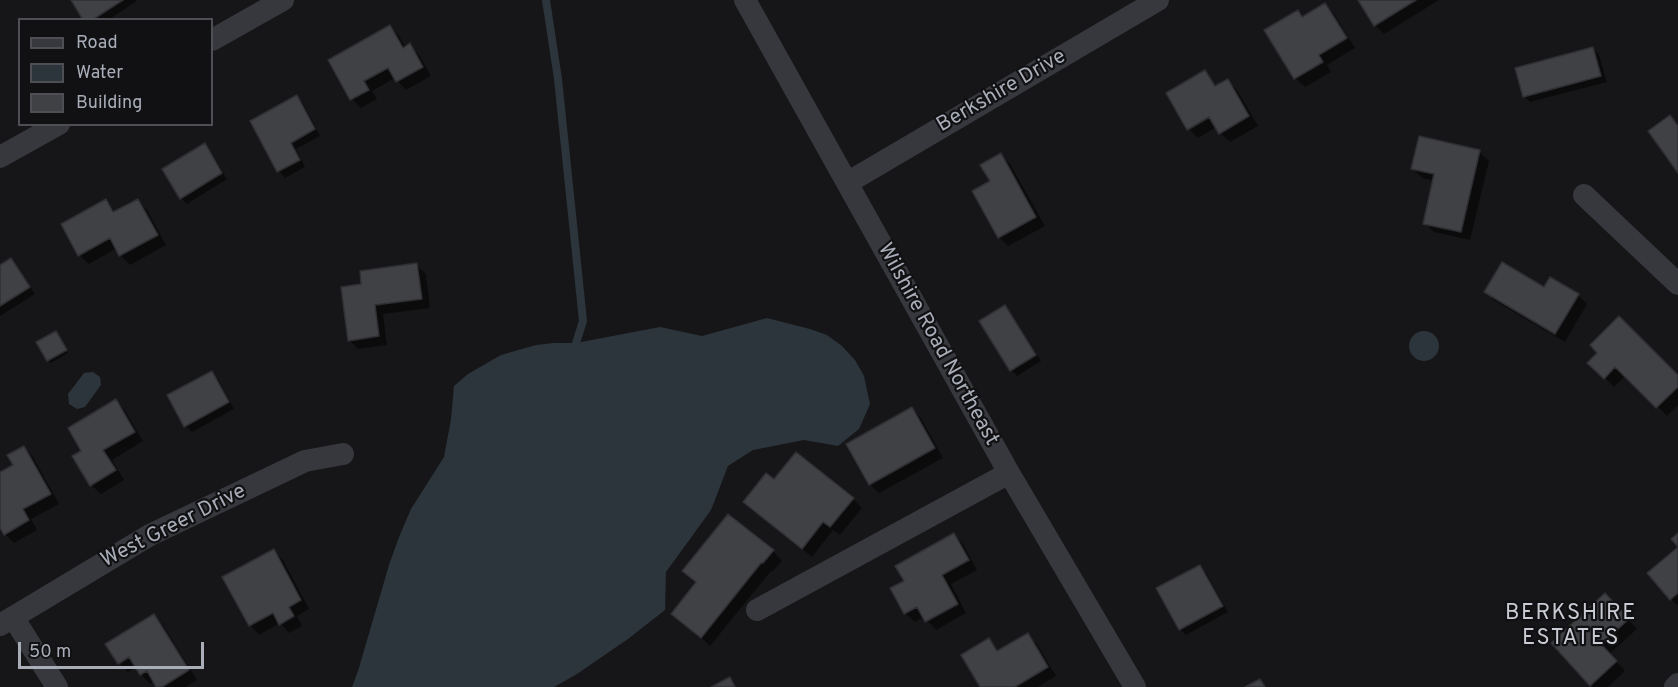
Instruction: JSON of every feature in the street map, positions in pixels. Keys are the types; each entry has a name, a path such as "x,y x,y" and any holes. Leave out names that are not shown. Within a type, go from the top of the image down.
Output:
{"street":[{"path":"213,39 283,0"},
{"name":"Wilshire Road Northeast","path":"745,0 1009,473 1135,687"},
{"name":"Berkshire Drive","path":"847,183 1158,0"},
{"path":"0,158 56,126"},
{"path":"1584,195 1678,284"},
{"name":"West Greer Drive","path":"6,621 150,535 305,461 343,454"},
{"path":"757,610 1009,473"},
{"path":"6,621 57,687"}],"water":[{"path":"767,318 827,335 842,346 855,360 864,376 870,404 859,429 838,446 804,440 753,450 728,466 711,510 666,572 665,610 628,639 554,687 352,687 399,537 411,509 444,457 454,386 468,374 501,355 536,345 576,343 660,327 702,336"},
{"path":"1424,331 1435,335 1439,346 1435,357 1424,361 1413,357 1409,346 1413,335"},
{"path":"93,372 100,377 101,385 85,407 77,409 69,404 68,394 84,373"}],"building":[{"path":"71,0 123,0 95,18 82,18"},
{"path":"1358,0 1416,0 1374,26"},
{"path":"1325,3 1347,38 1319,55 1323,62 1294,79 1264,30 1298,10 1302,17"},
{"path":"390,25 403,48 410,43 423,67 396,82 388,68 364,81 369,90 350,100 328,60"},
{"path":"1593,47 1601,76 1523,97 1515,68"},
{"path":"1205,70 1215,86 1228,79 1249,116 1219,134 1209,117 1187,130 1166,93"},
{"path":"297,95 315,129 291,143 300,160 277,172 250,121"},
{"path":"1670,115 1678,126 1678,173 1648,131"},
{"path":"1419,136 1480,150 1461,232 1423,224 1434,174 1411,169"},
{"path":"205,143 222,173 180,199 162,169"},
{"path":"1001,153 1036,217 998,238 972,191 990,181 980,165"},
{"path":"106,199 113,212 138,199 158,235 119,256 110,238 78,256 61,224"},
{"path":"11,258 30,287 0,306 0,265"},
{"path":"1502,262 1544,287 1550,277 1579,294 1555,334 1484,292"},
{"path":"417,263 422,299 375,305 379,336 348,341 341,287 361,284 360,271"},
{"path":"1005,305 1036,355 1010,371 979,321"},
{"path":"1619,316 1678,375 1678,387 1656,408 1615,367 1604,379 1587,363 1597,353 1590,345"},
{"path":"56,331 67,350 47,361 36,342"},
{"path":"212,371 229,402 184,427 167,395"},
{"path":"116,399 135,432 103,450 116,470 90,486 72,456 81,451 68,428"},
{"path":"912,407 935,448 869,485 846,444"},
{"path":"24,446 51,494 23,509 29,520 4,535 0,528 0,472 13,465 7,455"},
{"path":"796,452 854,498 830,527 823,522 802,549 743,502 766,473 774,479"},
{"path":"728,514 774,550 701,638 671,614 696,582 682,571"},
{"path":"954,533 969,560 942,575 958,604 925,622 917,607 904,614 890,588 904,581 895,566"},
{"path":"1678,533 1678,547 1671,539"},
{"path":"1678,547 1678,593 1670,600 1647,573"},
{"path":"274,549 301,600 289,607 294,616 279,625 273,613 249,626 222,577"},
{"path":"1200,565 1223,606 1179,630 1156,588"},
{"path":"1605,593 1629,619 1601,644 1617,661 1590,686 1551,643"},
{"path":"154,614 189,670 162,687 156,687 147,671 140,675 129,657 118,664 105,644"},
{"path":"1028,633 1048,667 1015,687 980,687 961,655 989,638 997,651"},
{"path":"730,677 735,687 711,687"},
{"path":"1260,679 1265,687 1245,687"}],"waterway":[{"path":"546,0 558,79 583,321 576,343"}],"district":[{"name":"BERKSHIRE ESTATES","path":"1571,628"}]}
